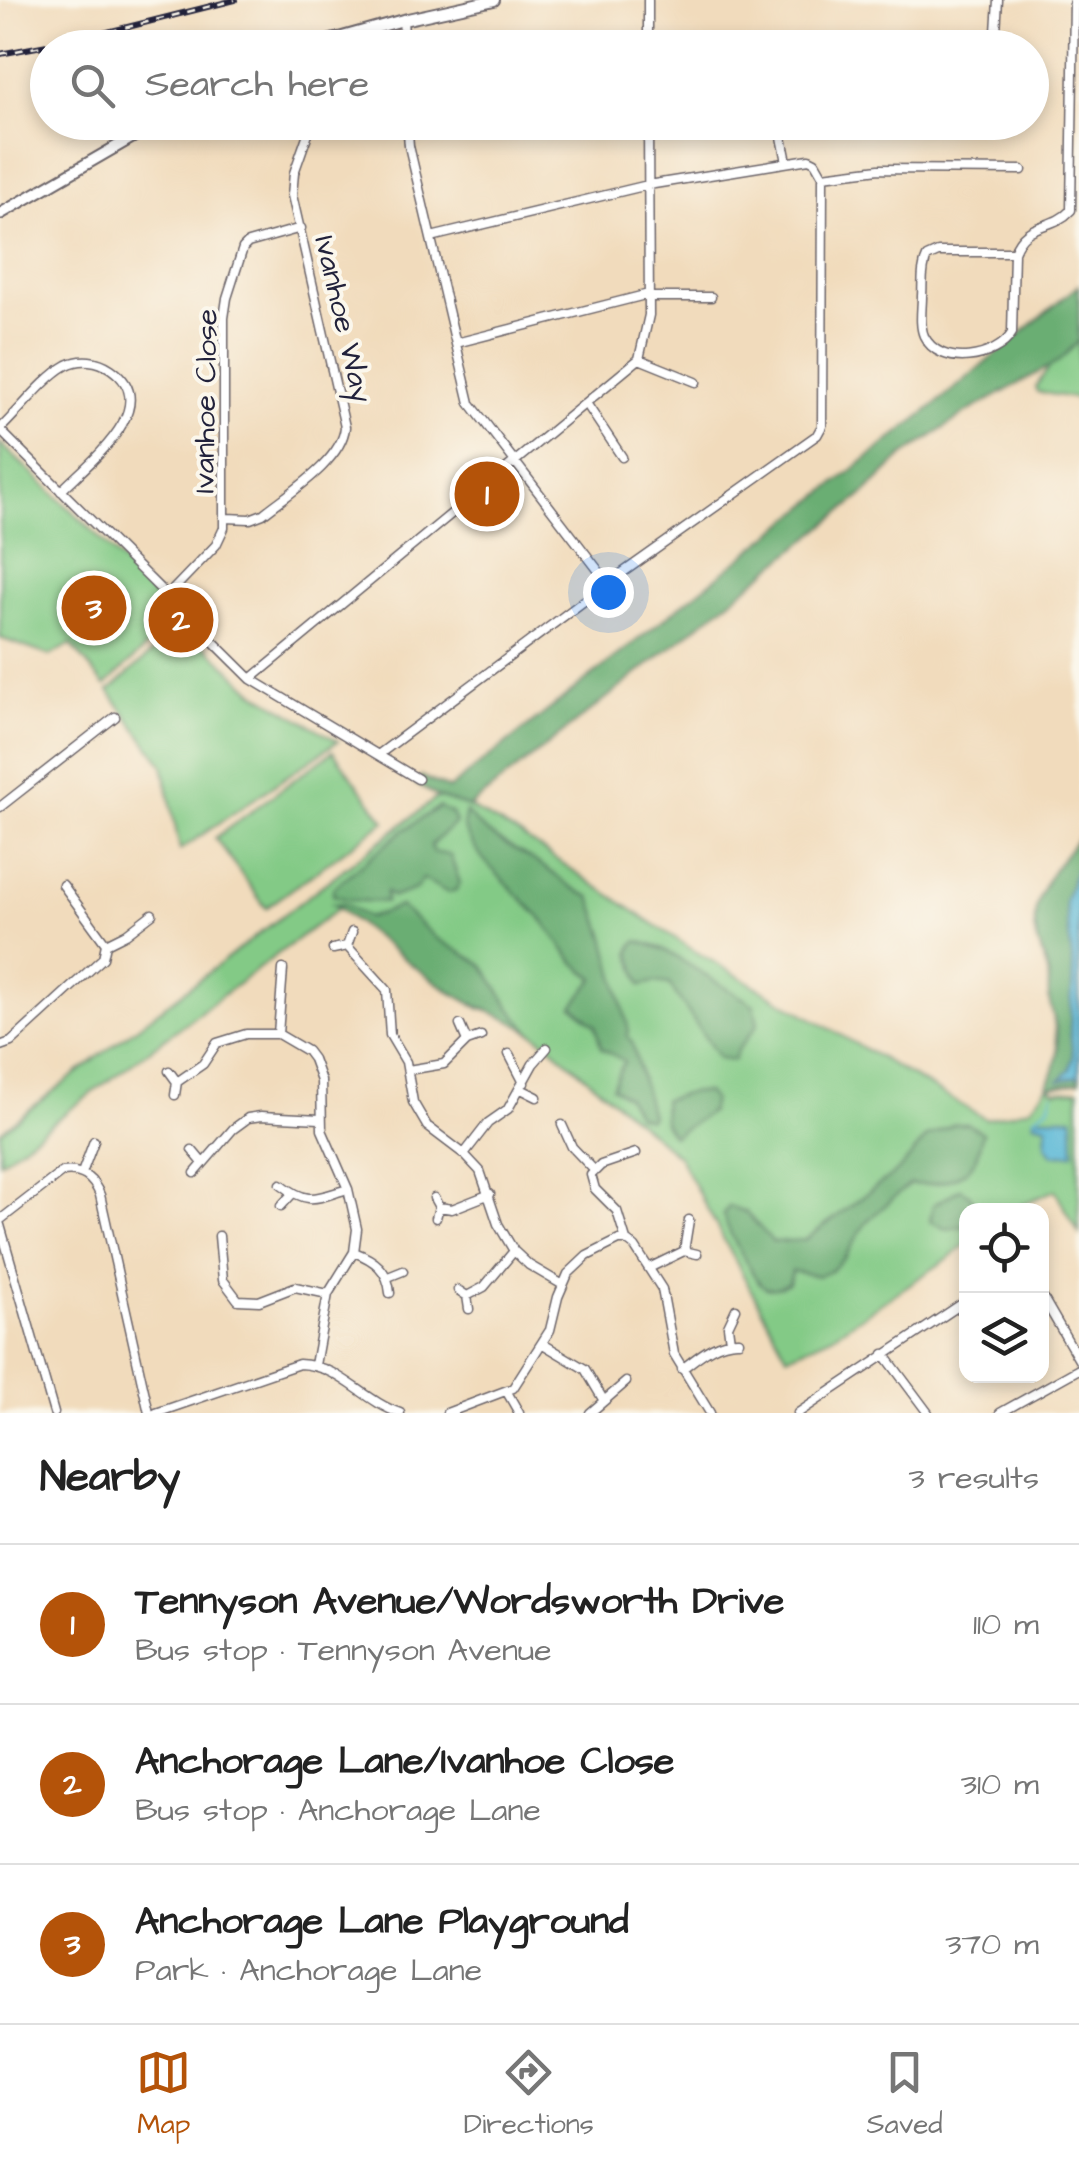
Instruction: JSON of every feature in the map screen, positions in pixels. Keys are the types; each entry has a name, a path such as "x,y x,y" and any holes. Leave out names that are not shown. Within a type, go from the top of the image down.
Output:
{"street":[{"path":"368,30 494,0"},
{"path":"648,0 648,30"},
{"path":"996,30 998,0"},
{"path":"1014,252 938,252 927,257 923,268 922,330 932,347 946,354 987,354 1009,339 1014,314 1014,252 1026,233 1068,214 1076,183 1074,0"},
{"path":"404,20 405,30"},
{"path":"0,214 128,140"},
{"name":"Ivanhoe Way","path":"226,518 250,520 263,514 335,454 344,437 346,427 292,183 306,140"},
{"path":"408,140 470,403 608,583"},
{"path":"251,679 639,359 648,327 648,140"},
{"path":"783,140 786,162"},
{"path":"378,755 820,431 823,176 815,162 786,162 648,185 431,237"},
{"path":"823,176 880,169 1022,170"},
{"name":"Ivanhoe Close","path":"167,596 216,545 226,518 224,318 243,248 248,242 300,228"},
{"path":"456,343 649,296 711,297"},
{"path":"639,359 696,382"},
{"path":"61,491 124,425 128,396 121,378 94,362 84,360 64,366 0,429 61,491 251,679 418,779"},
{"path":"586,404 622,457"},
{"path":"1,804 115,718"},
{"path":"0,1046 11,1042 103,958 106,944 63,886"},
{"path":"106,944 152,914"},
{"path":"347,946 352,932"},
{"path":"333,949 347,946"},
{"path":"347,946 387,990 390,1035 408,1070 413,1102 427,1126 464,1154 480,1172 498,1224 514,1250 528,1265 563,1284"},
{"path":"278,1034 283,969"},
{"path":"282,989 297,990"},
{"path":"460,1025 468,1041"},
{"path":"177,1082 203,1064 224,1040 260,1032 278,1034 307,1050 313,1060 320,1081 320,1119 325,1139 348,1189 357,1230 354,1252 328,1294 315,1366"},
{"path":"408,1070 444,1064 468,1041 481,1036"},
{"path":"464,1154 488,1124 508,1109 533,1064 547,1048"},
{"path":"509,1054 523,1086 537,1097"},
{"path":"169,1072 177,1082 175,1096"},
{"path":"195,1174 233,1129 254,1116 320,1119"},
{"path":"562,1125 572,1148 594,1170"},
{"path":"84,1174 94,1141"},
{"path":"192,1150 202,1162"},
{"path":"636,1153 608,1161 594,1170 590,1175 592,1184 616,1212 626,1240 662,1289 670,1345 710,1413"},
{"path":"54,1413 0,1223 62,1172 84,1174 93,1180 100,1196 152,1413 291,1365 315,1366 336,1374 400,1413"},
{"path":"281,1184 310,1200 348,1189"},
{"path":"281,1206 293,1193"},
{"path":"434,1198 440,1207 452,1209 490,1194"},
{"path":"436,1218 440,1207"},
{"path":"684,1251 689,1220"},
{"path":"219,1236 223,1280 238,1300"},
{"path":"448,1413 507,1392 522,1379 550,1330 563,1284 587,1256 626,1240"},
{"path":"468,1309 463,1293 484,1287 514,1250"},
{"path":"648,1268 684,1251 697,1254"},
{"path":"354,1252 371,1259 388,1277 390,1293"},
{"path":"388,1277 403,1271"},
{"path":"238,1300 259,1301 295,1287 328,1294"},
{"path":"231,1312 238,1300"},
{"path":"798,1413 959,1306"},
{"path":"1049,1308 1079,1360"},
{"path":"682,1369 711,1349 735,1341 728,1326 736,1309"},
{"path":"543,1344 586,1369 604,1401"},
{"path":"884,1354 928,1413"},
{"path":"1000,1413 1020,1409 1079,1369"},
{"path":"590,1413 626,1382"},
{"path":"507,1392 519,1413"}],"green space":[{"path":"1079,285 1079,341 1059,361 966,413 903,456 862,496 469,807 438,797 416,784 421,776 449,789 937,403"},
{"path":"1079,340 1079,399 1037,392 1035,387 1052,364"},
{"path":"0,443 90,528 176,619 105,686 71,644 50,656 0,638"},
{"path":"183,625 254,692 338,741 180,850 163,765 109,691"},
{"path":"333,751 385,821 266,908 215,838"},
{"path":"438,797 469,807 521,836 693,950 986,1119 1030,1108 1059,1063 1048,972 1034,930 1037,906 1055,867 1079,837 1079,1082 1049,1087 1055,1091 1079,1090 1079,1233 1055,1190 1025,1203 959,1203 959,1250 955,1254 832,1336 787,1356 679,1157 514,1019 481,1009 450,992 339,908 0,1162 0,1132"},
{"path":"439,807 451,813 455,823 431,845 433,852 450,855 460,883 456,890 448,893 423,879 416,889 393,897 386,892 386,902 333,895 333,888 401,832"},
{"path":"466,812 493,836 591,897 651,1116 648,1119 637,1115 627,1097 612,1087 624,1061 601,1048 595,1025 573,1006 595,978 572,959 542,920 476,850 463,825"},
{"path":"1079,837 1079,1082 1047,1087 1057,1055 1057,1036 1035,913 1049,876"},
{"path":"333,904 346,904 368,918 400,906 436,938 483,965 511,1009 532,1033 439,984"},
{"path":"638,941 663,949 754,1005 758,1024 734,1060 719,1058 669,984 641,985 630,953"},
{"path":"706,1092 713,1100 710,1112 673,1136 664,1123 663,1100"},
{"path":"954,1124 968,1124 983,1133 976,1157 965,1171 937,1183 910,1184 867,1221 845,1257 831,1271 818,1276 792,1271 789,1283 772,1288 766,1288 755,1277 725,1221 723,1214 729,1206 746,1212 773,1242 805,1240 900,1169 927,1137"},
{"path":"960,1189 975,1203 959,1203 959,1227 946,1229 930,1221 933,1205"}],"water":[{"path":"1079,859 1079,1076 1060,1080 1070,1069 1073,1057 1073,967 1065,901"},
{"path":"1034,1117 1073,1117 1074,1153 1053,1155 1046,1145 1047,1125 1034,1122"}],"waterway":[{"path":"1035,1117 1049,1107 1053,1094"}],"railway":[{"path":"116,30 235,0"},
{"path":"0,54 30,48"}],"place":[{"name":"Tennyson Avenue/Wordsworth Drive","path":"487,494"},
{"name":"Anchorage Lane Playground","path":"94,608"},
{"name":"Anchorage Lane/Ivanhoe Close","path":"181,620"}]}
